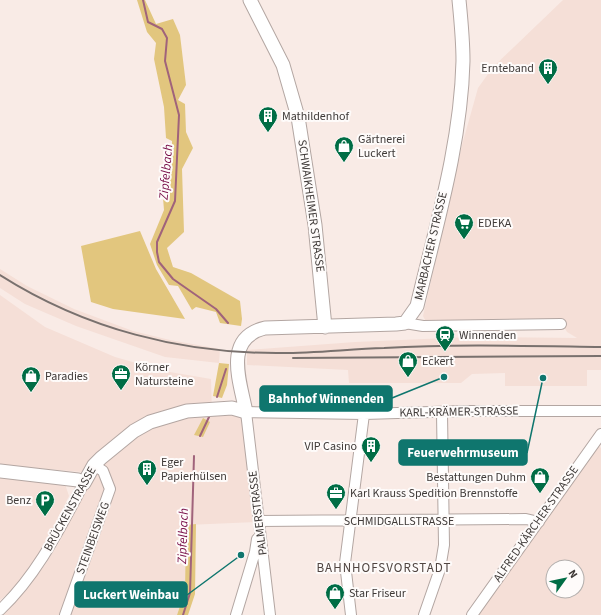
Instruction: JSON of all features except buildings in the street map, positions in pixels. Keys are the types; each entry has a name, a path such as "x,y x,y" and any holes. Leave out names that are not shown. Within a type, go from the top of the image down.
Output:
{"main road":[{"name":"SCHWAIKHEIMER STRASSE","path":"250,0 283,65 298,117 316,225 325,327"},
{"name":"MARBACHER STRASSE","path":"405,323 417,306 453,152 458,123 463,61 459,0"},
{"path":"246,412 237,359 239,347 245,337 256,330 265,328 405,323"},
{"name":"BRÜCKENSTRASSE","path":"84,483 94,464 134,432 150,422 186,410 235,408 246,412"},
{"path":"0,470 78,480 84,483"}],"street":[{"path":"405,323 422,326 560,324"},
{"name":"KARL-KRÄMER-STRASSE","path":"246,412 364,414 601,411"},
{"name":"PALMERSTRASSE","path":"246,412 270,615"},
{"path":"424,615 443,558 444,521 442,413"},
{"path":"351,615 345,563 364,414"},
{"name":"ALFRED-KÄRCHER-STRASSE","path":"472,615 601,434"},
{"name":"STEINBEISWEG","path":"65,615 110,489 104,471 94,464"},
{"name":"BRÜCKENSTRASSE","path":"0,610 21,590 51,545 84,483"},
{"name":"SCHMIDGALLSTRASSE","path":"259,521 444,521 526,519 539,522"},
{"path":"236,615 255,552 259,521"}],"shaded area":[{"path":"137,0 145,0 156,24 173,19 180,35 186,85 178,100 185,104 186,132 193,148 182,169 184,232 167,248 173,267 191,273 240,301 242,319 241,326 220,323 216,312 196,307 192,310 178,286 169,285 157,265 150,244 164,210 163,198 165,169 172,163 172,141 166,138 164,107 154,59 156,43 147,32"},
{"path":"563,0 601,0 601,370 587,370 587,386 505,386 505,373 472,374 461,383 349,383 348,370 247,365 247,350 355,342 470,337 577,338 567,332 560,320 427,324 423,316 462,145 478,88 493,67"},
{"path":"140,231 156,269 185,319 113,309 91,302 81,246"},
{"path":"0,269 27,286 74,309 133,331 170,340 220,349 219,363 165,357 76,326 25,304 0,288"},
{"path":"0,295 45,327 115,357 164,371 211,379 212,415 244,412 257,522 187,525 185,591 177,615 1,615 26,590 45,565 60,541 93,473 0,465"},
{"path":"219,363 229,364 227,385 222,398 213,396"},
{"path":"203,418 210,422 203,437 194,435"},
{"path":"596,444 601,448 601,615 475,615"},
{"path":"0,477 65,484 69,496 44,547 18,586 0,600"},
{"path":"196,524 195,594 188,615 177,615 185,591 186,525"}],"waterway":[{"name":"Zipfelbach","path":"143,0 148,22 162,29 167,38 165,61 179,115 175,201 157,242 159,262 173,279 216,309 228,323"},
{"name":"Zipfelbach","path":"217,397 226,369"},
{"name":"Zipfelbach","path":"200,436 209,417"},
{"name":"Zipfelbach","path":"183,615 190,593 194,456"}],"railway":[{"path":"0,275 32,294 100,324 135,335 208,349 282,353 438,346 601,347"},
{"path":"293,358 601,356"}],"place":[{"name":"Ernteband","path":"548,85"},
{"name":"Mathildenhof","path":"268,133"},
{"name":"Gärtnerei Luckert","path":"344,163"},
{"name":"EDEKA","path":"464,240"},
{"name":"Winnenden","path":"445,352"},
{"name":"Bahnhof Winnenden","path":"444,377"},
{"name":"Eckert","path":"408,378"},
{"name":"Feuerwehrmuseum","path":"543,378"},
{"name":"Körner Natursteine","path":"121,391"},
{"name":"Paradies","path":"31,393"},
{"name":"VIP Casino","path":"371,463"},
{"name":"Eger Papierhülsen","path":"147,486"},
{"name":"Bestattungen Duhm","path":"540,494"},
{"name":"Karl Krauss Spedition Brennstoffe","path":"336,510"},
{"name":"Benz","path":"45,517"},
{"name":"Luckert Weinbau","path":"241,555"},
{"name":"Star Friseur","path":"335,610"}],"district":[{"name":"BAHNHOFSVORSTADT","path":"384,568"}]}
